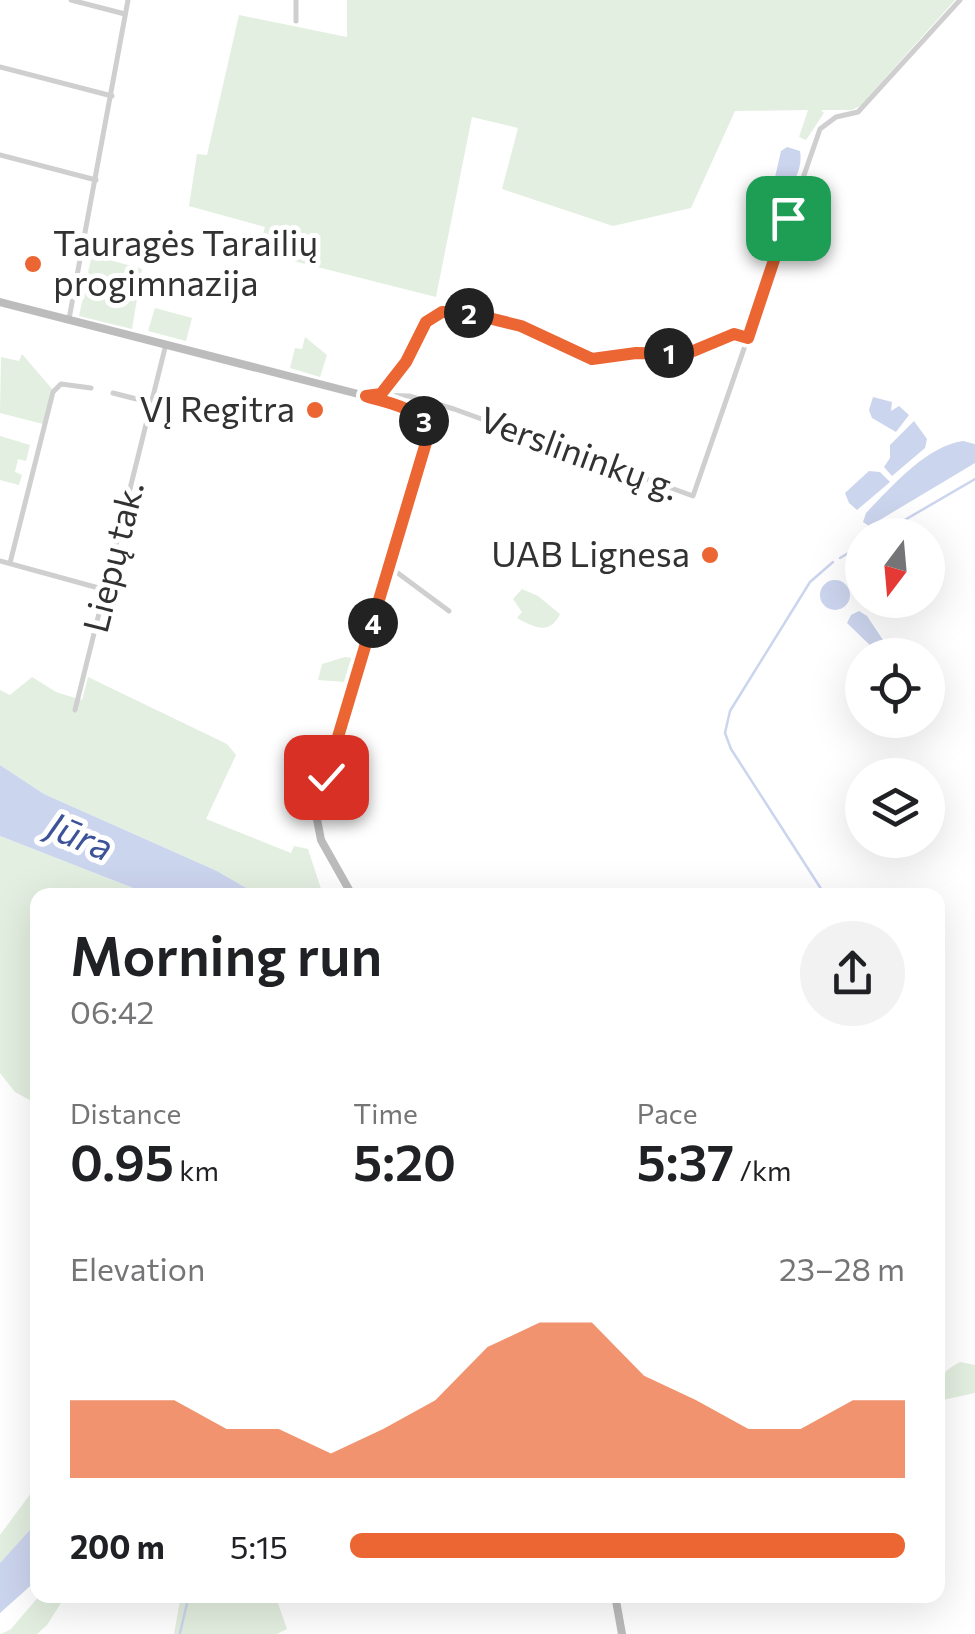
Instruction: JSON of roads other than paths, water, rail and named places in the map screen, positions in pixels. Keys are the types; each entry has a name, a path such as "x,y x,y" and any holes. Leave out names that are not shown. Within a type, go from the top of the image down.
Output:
{"main road":[{"path":"0,302 366,396 416,414 424,422 428,436 316,814 321,840 348,888"},
{"path":"616,1603 622,1634"}],"street":[{"path":"71,0 126,14"},
{"path":"68,320 128,0"},
{"path":"296,0 296,21"},
{"name":"Verslininkų g.","path":"366,396 409,396 454,408 693,496 820,129 836,116 858,112 960,0"},
{"path":"0,67 112,96"},
{"path":"0,155 96,180"},
{"path":"381,394 406,362 426,322 442,312 464,312 521,326 592,359 636,353 686,354 734,334 748,338"},
{"name":"Liepų tak.","path":"75,710 166,344"},
{"path":"10,564 54,392 61,384 91,388"},
{"path":"113,392 152,403"},
{"path":"0,561 106,590"},
{"path":"390,568 449,611"}],"water":[{"path":"787,147 800,151 800,163 794,181 782,197 773,193 773,186 781,151"},
{"path":"873,397 892,402 891,411 899,406 909,415 896,432 872,418 869,410"},
{"path":"914,421 927,439 925,448 892,476 884,467 890,458 890,445"},
{"path":"950,444 975,444 975,463 883,518 864,518 911,468"},
{"path":"869,471 880,472 890,482 857,510 845,493"},
{"path":"829,581 845,585 845,605 829,609 821,601 821,589"},
{"path":"850,618 868,618 882,638 863,638 847,623"},
{"name":"Jūra","path":"0,765 44,794 217,871 246,888 133,888 0,836"},
{"path":"30,1530 30,1586 0,1613 0,1563"}],"waterway":[{"path":"908,518 975,479"},
{"path":"840,558 845,555"},
{"path":"820,888 731,749 725,733 730,711 810,582 833,562"},
{"path":"180,1633 187,1603"}],"place":[{"name":"Tauragės Tarailių progimnazija","path":"33,264"},
{"name":"VĮ Regitra","path":"315,410"},
{"name":"UAB Lignesa","path":"710,555"}]}
